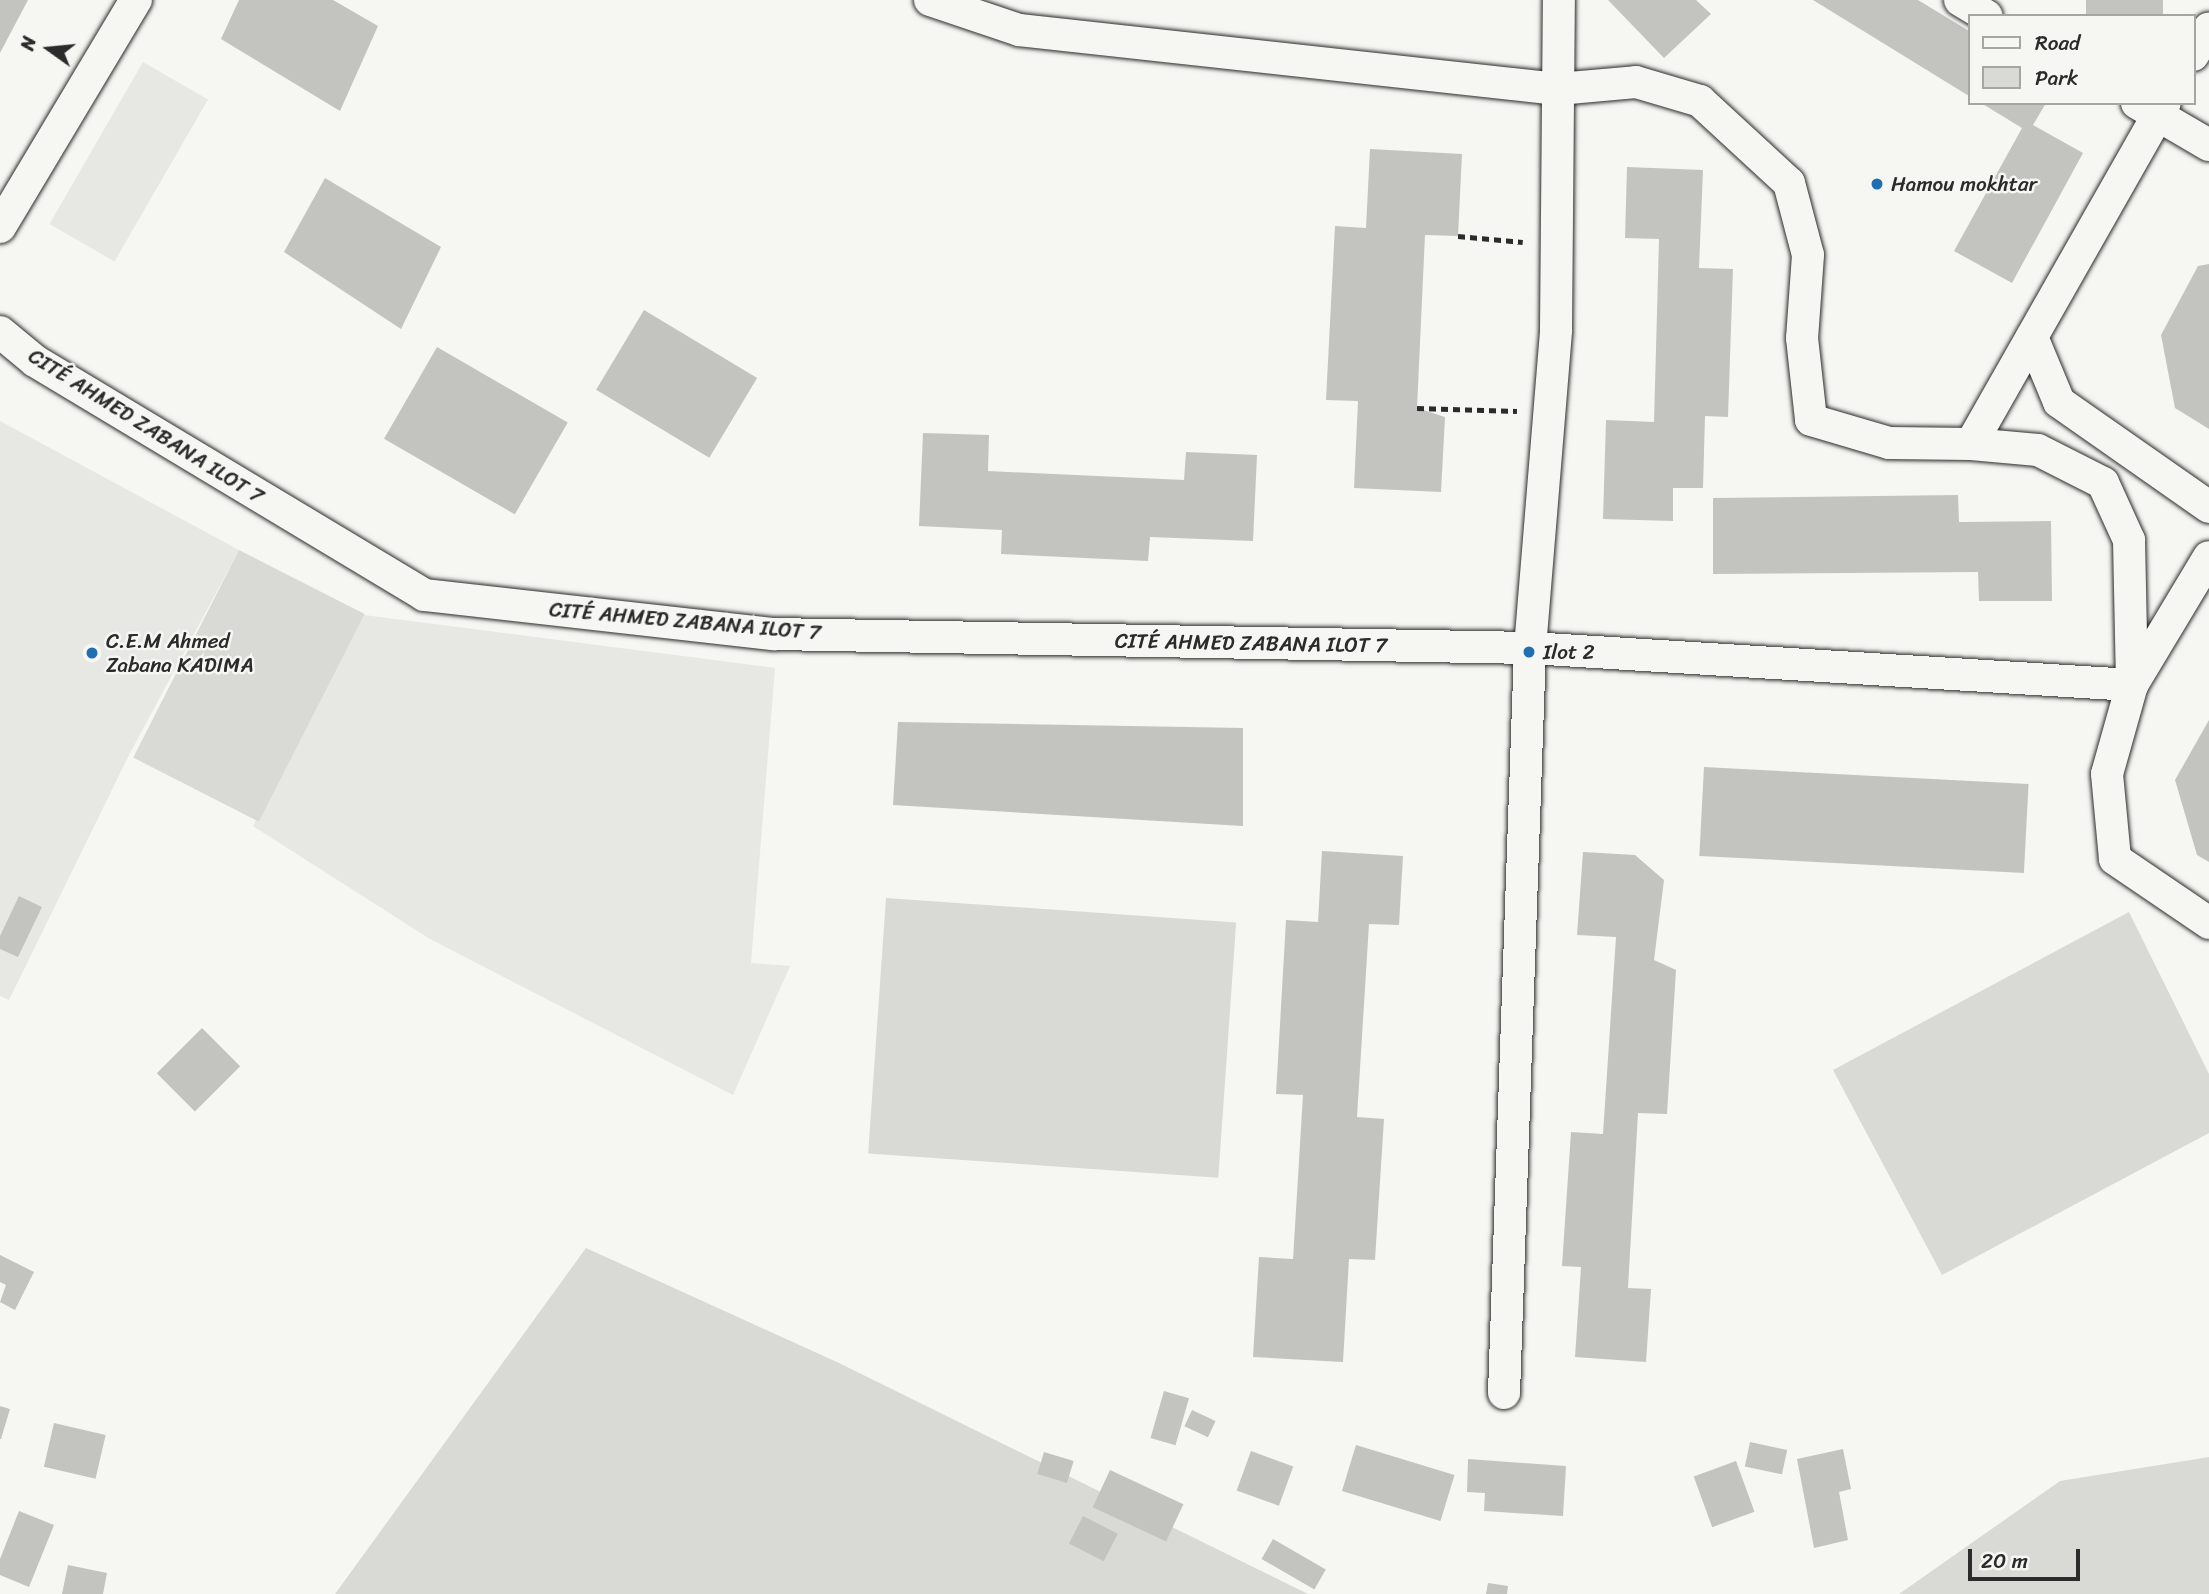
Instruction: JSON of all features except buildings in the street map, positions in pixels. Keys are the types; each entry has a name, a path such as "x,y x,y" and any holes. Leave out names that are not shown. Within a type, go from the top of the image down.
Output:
{"street":[{"path":"0,228 136,0"},
{"path":"930,0 1019,30 1558,89 1636,82 1700,101 1788,183 1808,255 1802,338 1811,420 1889,443 1971,444 2038,450 2103,483 2129,540 2132,685"},
{"path":"1504,1393 1530,648 1556,330 1559,0"},
{"path":"1960,0 1984,14"},
{"path":"2195,52 2209,28"},
{"path":"1971,444 2032,337 2153,107 2209,145"},
{"name":"CITÉ AHMED ZABANA ILOT 7","path":"0,331 35,361 424,595 774,634 1530,648 2132,685"},
{"path":"2032,337 2059,402 2209,507"},
{"path":"2209,557 2132,685 2107,774 2115,859 2209,923"}],"path":[{"path":"1458,236 1526,242"},
{"path":"1417,408 1505,409"}],"shaded area":[{"path":"143,62 208,100 114,261 50,224"},
{"name":"C.E.M Ahmed Zabana KADIMA","path":"0,421 239,550 129,755 9,1000 0,996"},
{"path":"364,615 775,668 751,963 790,966 733,1095 430,939 253,826"}],"green space":[{"path":"239,550 365,614 259,822 133,758"},
{"path":"886,898 1236,922 1218,1178 868,1153"},
{"path":"2129,912 2209,1074 2209,1133 1942,1275 1833,1070"},
{"path":"586,1248 839,1363 1308,1594 335,1594"},
{"path":"2209,1457 2209,1594 1899,1594 2060,1481"}],"place":[{"name":"Hamou mokhtar","path":"1877,184"},
{"name":"Ilot 2","path":"1529,652"},
{"name":"C.E.M Ahmed Zabana KADIMA","path":"92,653"}]}
